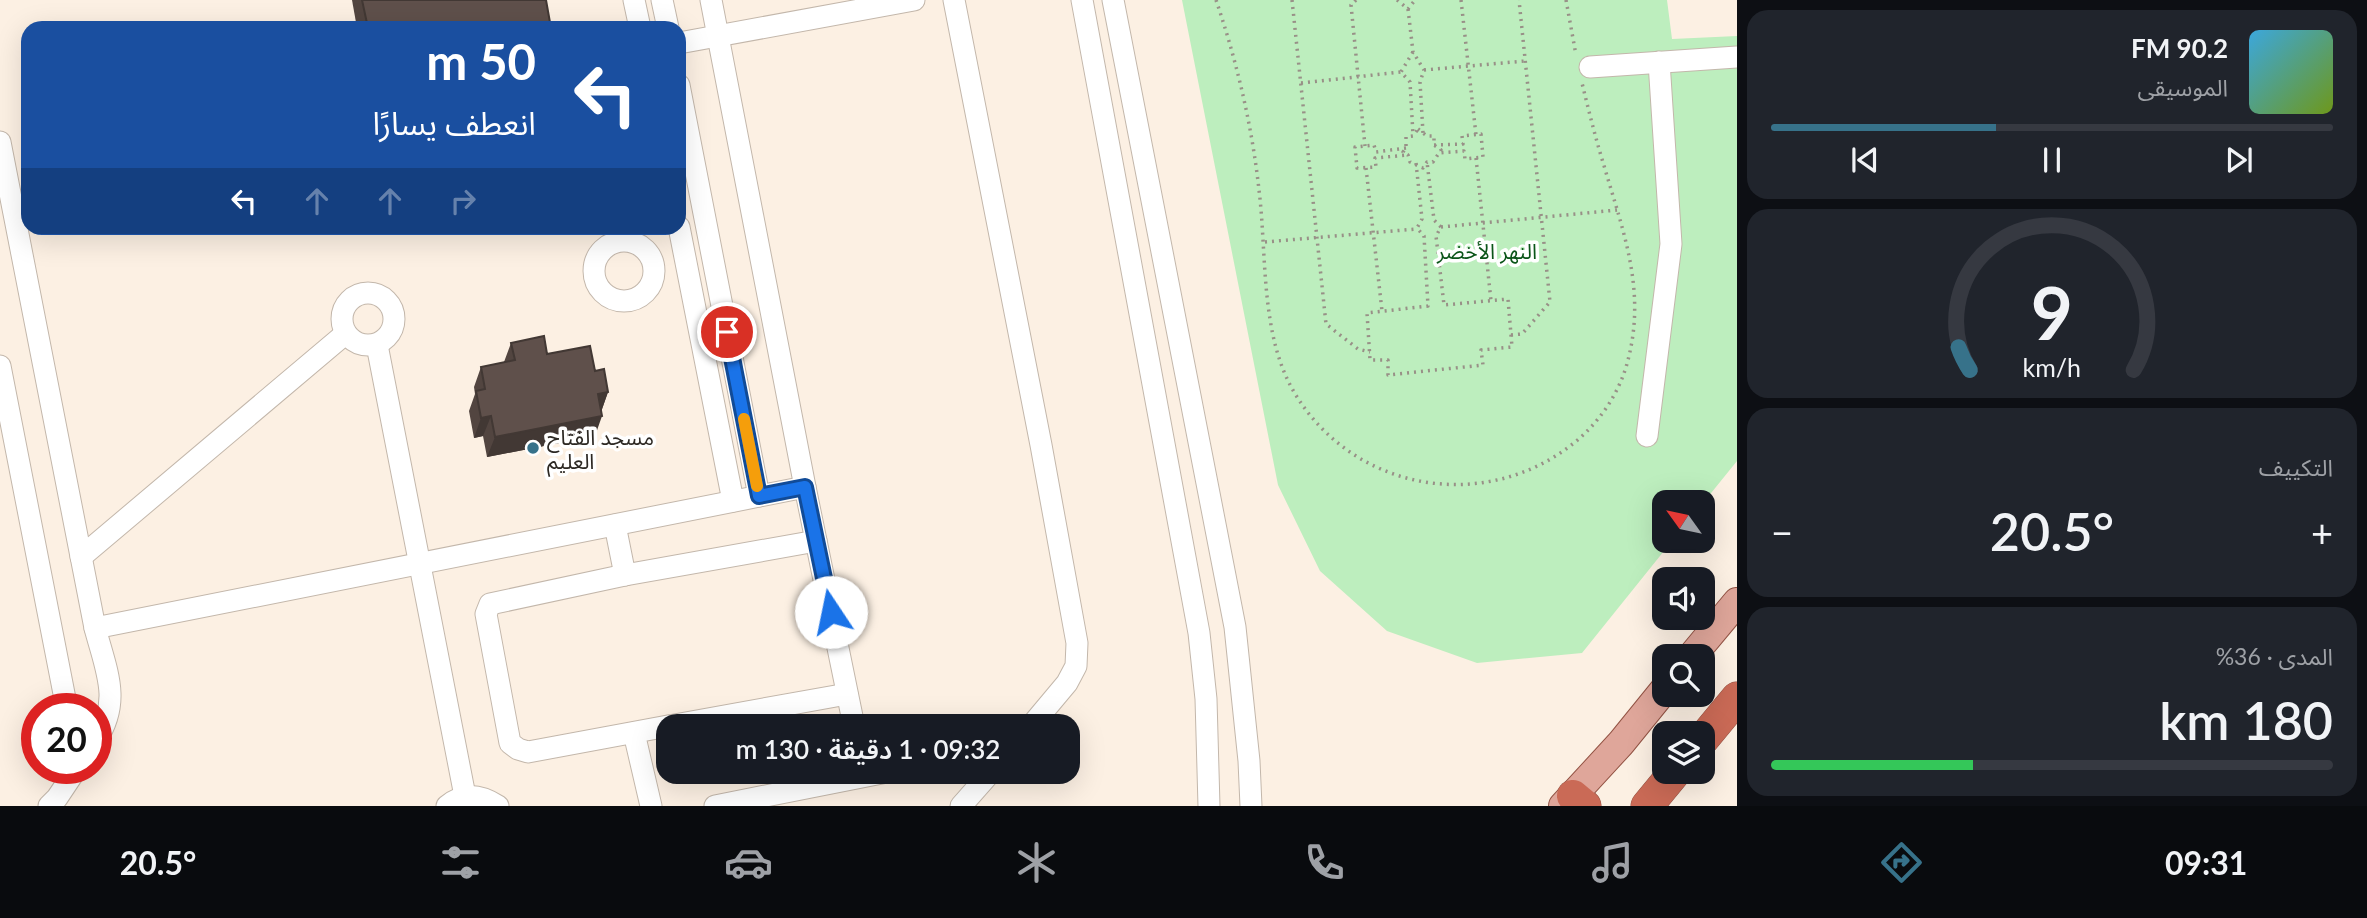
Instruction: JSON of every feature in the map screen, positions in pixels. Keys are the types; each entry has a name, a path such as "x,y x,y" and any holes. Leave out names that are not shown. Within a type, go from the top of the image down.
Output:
{"highway":[{"path":"1715,725 1737,698"},
{"path":"1647,806 1665,784"}],"main road":[{"path":"1702,644 1737,602"},
{"path":"1574,803 1652,705"}],"street":[{"path":"634,0 638,21"},
{"path":"662,0 666,21"},
{"path":"711,0 852,714"},
{"path":"686,42 914,0"},
{"path":"954,0 1077,643 1076,666 1067,683 1041,714"},
{"path":"1082,0 1199,633 1206,699 1209,806"},
{"path":"1113,0 1236,627 1251,806"},
{"path":"1583,71 1737,57"},
{"path":"1647,436 1671,244 1659,62"},
{"path":"686,121 759,496"},
{"path":"0,142 110,693"},
{"path":"681,235 733,501"},
{"path":"653,262 711,251"},
{"path":"370,292 382,296 390,305 394,316 393,328 377,345 365,346 354,342 345,334 341,323 342,311 348,301 358,294 370,292"},
{"path":"81,557 345,334"},
{"path":"377,345 419,564 456,801 482,797 498,806"},
{"path":"0,366 64,693"},
{"path":"95,628 805,487"},
{"path":"615,525 625,575"},
{"path":"656,729 528,752 518,749 510,743 486,614 489,604 625,575 816,541"},
{"path":"736,714 848,694"},
{"path":"634,733 651,806"},
{"path":"49,806 66,784"},
{"path":"715,806 817,784"},
{"path":"961,806 980,784"}],"path":[{"path":"1216,0 1227,32 1247,113 1265,242 1270,316 1275,345 1284,372 1306,410 1337,442 1355,455 1386,472 1420,482 1464,485 1507,478 1548,461 1564,451 1593,425 1614,394 1628,360 1635,309 1631,260 1596,140 1566,0"},
{"path":"1292,0 1326,324 1358,349 1370,352"},
{"path":"1356,0 1351,5 1365,146"},
{"path":"1397,0 1408,9 1413,52 1424,70 1420,82 1423,133"},
{"path":"1408,9 1415,0"},
{"path":"1461,0 1476,135"},
{"path":"1511,335 1522,334 1550,302 1519,0"},
{"path":"1401,72 1413,52"},
{"path":"1424,70 1525,61"},
{"path":"1301,83 1401,72"},
{"path":"1401,72 1410,82 1413,136"},
{"path":"1427,162 1423,168 1410,162 1408,155 1403,152 1406,148 1406,137 1413,136 1418,129 1427,136 1434,136 1434,145"},
{"path":"1434,145 1463,144 1462,136 1481,134 1483,157 1465,159 1464,151 1438,153"},
{"path":"1406,148 1376,152 1374,145 1355,146 1357,168 1376,167 1376,158 1408,155"},
{"path":"1427,162 1433,162 1441,149 1434,145"},
{"path":"1476,158 1491,301"},
{"path":"1427,162 1434,220 1441,227"},
{"path":"1416,163 1422,219 1417,228"},
{"path":"1366,168 1382,311"},
{"path":"1441,227 1617,210"},
{"path":"1417,228 1424,236 1429,306 1367,313 1370,360 1388,360 1388,375 1483,365 1481,350 1512,346 1508,299 1444,306 1436,236 1441,227"},
{"path":"1265,242 1417,228"}],"green space":[{"name":"النهر الأخضر","path":"1182,0 1667,0 1672,39 1737,36 1737,461 1714,490 1652,490 1652,553 1662,553 1582,653 1477,663 1387,631 1320,571 1278,485"}],"building":[{"path":"362,0 546,0 550,21 366,21"},
{"path":"544,336 547,354 590,346 595,371 604,369 608,392 598,394 602,416 495,437 491,416 481,418 476,391 485,389 481,367 515,360 511,343"}],"slow traffic":[{"path":"744,419 757,486"}],"place":[{"name":"مسجد الفتاح العليم","path":"533,448"}],"route":[{"path":"727,332 759,496 805,487 831,612"}]}
